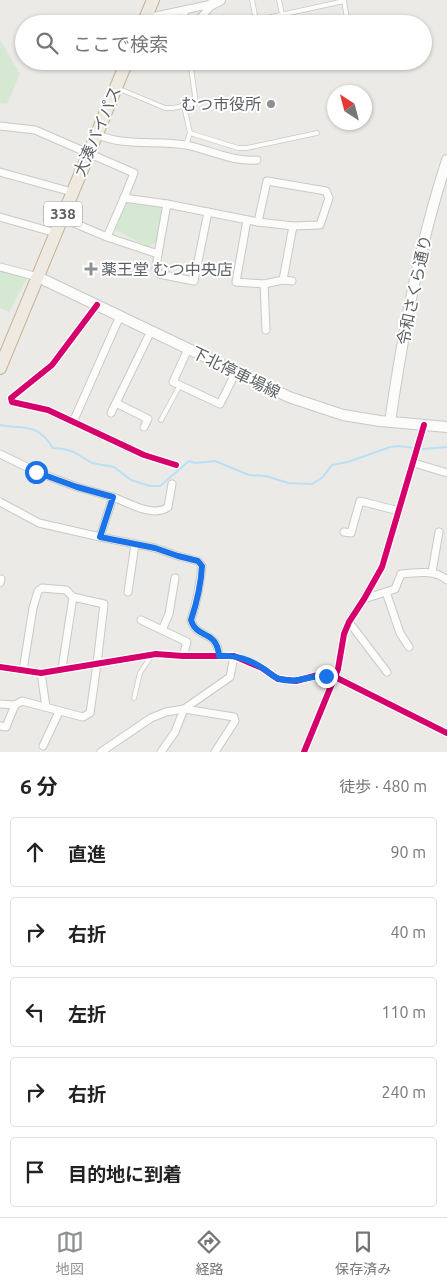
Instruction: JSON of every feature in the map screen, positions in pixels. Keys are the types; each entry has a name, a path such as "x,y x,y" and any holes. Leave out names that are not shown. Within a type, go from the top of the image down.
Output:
{"highway":[{"name":"大湊バイパス","path":"0,368 123,70"}],"main road":[{"name":"令和さくら通り","path":"390,422 397,372 424,236 447,160"},
{"name":"下北停車場線","path":"38,277 289,398 343,415 390,422 447,427"}],"street":[{"path":"152,9 186,10 216,2"},
{"path":"204,15 216,2"},
{"path":"185,15 186,10"},
{"path":"186,10 192,15"},
{"path":"0,126 35,130 134,172 107,237"},
{"path":"96,134 116,141 186,145 237,160 258,160"},
{"path":"0,172 72,192"},
{"path":"124,198 167,204 258,222 293,226 320,225 330,198 326,191 267,181 258,222"},
{"path":"167,204 156,269 159,274 194,281 208,212"},
{"path":"0,217 56,233"},
{"path":"62,218 107,237 158,254"},
{"path":"247,220 236,282 264,284 283,280 292,281"},
{"path":"283,280 293,226"},
{"path":"0,267 38,277"},
{"path":"264,284 266,330"},
{"path":"97,304 52,365 11,398 12,402 48,410 144,455 176,465"},
{"path":"73,422 120,316"},
{"path":"112,413 151,331"},
{"path":"188,349 173,382 220,404 236,372"},
{"path":"116,403 148,419 144,427"},
{"path":"304,752 338,669 344,634 349,622 382,566 424,425"},
{"path":"0,454 36,472 154,512 163,510 168,506 172,484"},
{"path":"414,463 447,473"},
{"path":"100,537 113,497"},
{"path":"344,532 351,533 360,501 399,511"},
{"path":"0,502 39,522 155,548 198,561 202,566 199,590 191,620 196,630 214,640 218,647 219,656"},
{"path":"432,572 439,532"},
{"path":"128,592 135,544"},
{"path":"364,599 395,588 401,574 432,572 447,580"},
{"path":"162,630 169,614 175,578"},
{"path":"0,704 15,705 22,701 83,718 90,713 104,604 73,596 66,590 42,588 38,592 23,670"},
{"path":"386,592 400,633 409,647"},
{"path":"62,668 73,596"},
{"path":"141,620 188,642 183,656"},
{"path":"349,622 387,672"},
{"path":"0,667 41,673 152,654 234,656 262,668 278,679 296,681 318,676 335,677 447,733"},
{"path":"161,752 174,732 184,709 230,677 234,656"},
{"path":"41,673 46,707"},
{"path":"0,726 6,727 15,705"},
{"path":"101,752 151,718 166,712 184,709 234,718 235,721 215,752"},
{"path":"43,746 59,712"}],"lane":[{"path":"252,0 255,15"},
{"path":"280,0 282,14"},
{"path":"278,15 344,2 346,15"},
{"path":"115,88 165,108 184,106 196,103 191,70"},
{"path":"184,106 190,132 186,145"},
{"path":"190,132 238,148 247,148 318,133"},
{"path":"161,420 180,385"},
{"path":"134,698 140,673 152,654"}],"green space":[{"path":"0,40 15,66 15,70 18,70 20,74 7,104 0,103"},
{"path":"129,202 159,206 163,212 156,242 149,247 115,230 125,204"},
{"path":"0,271 27,278 9,312 0,308"}],"waterway":[{"path":"0,425 36,431 53,448 74,452 92,463 114,467 131,480 150,486 160,486 189,461 195,463 215,461 249,475 266,476 288,483 312,484 322,478 332,465 348,462 390,447 413,448"},
{"path":"423,449 447,447"}],"cycle path":[{"path":"97,305 52,365 11,398 12,402 48,410 144,455 176,465"},
{"path":"304,752 338,669 344,634 349,622 382,567 424,425"},
{"path":"0,667 41,673 156,654 234,656 262,668 278,679 296,681 318,675 335,677 447,733"}],"place":[{"name":"むつ市役所","path":"271,104"},
{"name":"薬王堂 むつ中央店","path":"91,269"}],"route":[{"path":"36,472 77,487 94,490 113,497 100,537 155,548 198,561 202,566 202,572 196,606 191,620 196,630 214,640 218,647 219,656 234,656 246,660 278,679 296,681 326,676"}]}
